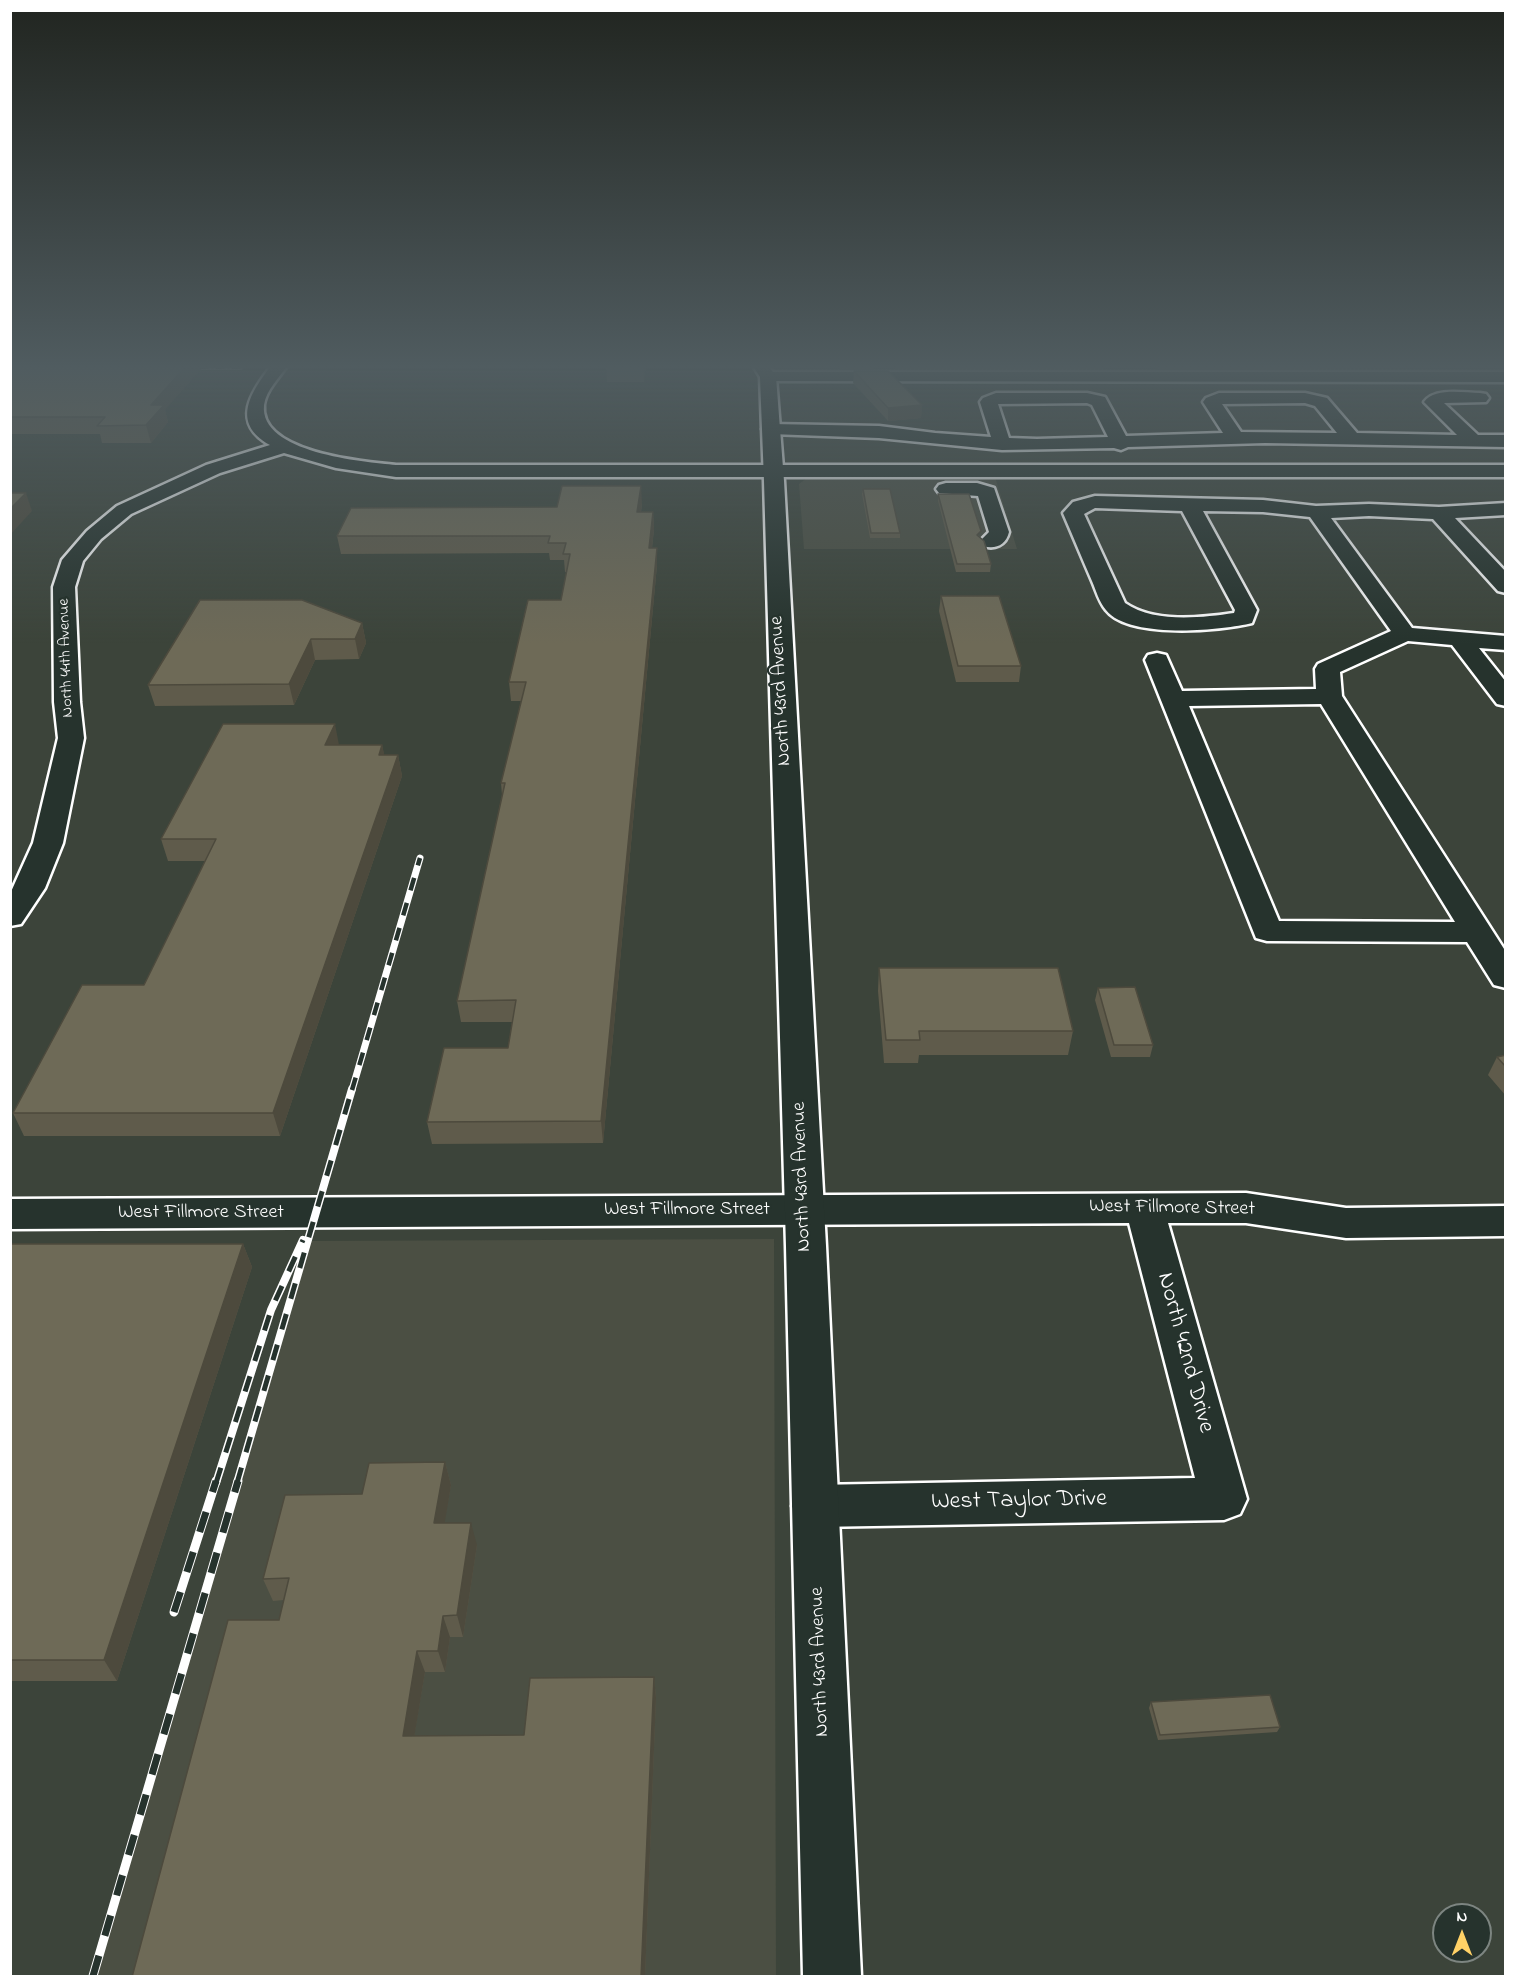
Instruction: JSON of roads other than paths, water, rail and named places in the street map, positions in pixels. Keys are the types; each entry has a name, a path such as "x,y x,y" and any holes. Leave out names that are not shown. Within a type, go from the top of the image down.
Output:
{"street":[{"name":"North 44th Avenue","path":"10,917 30,888 48,843 71,738 67,702 64,587 73,560 94,535 124,510 213,469 246,459"},
{"path":"321,459 396,471 773,472 1354,491 1506,471"},
{"name":"North 43rd Avenue","path":"772,459 805,1211 832,1977"},
{"path":"902,489 984,490 987,492 999,532 998,536 990,542"},
{"path":"1189,505 1246,610 1244,618 1224,623 1143,622 1122,614 1115,607 1073,513 1080,506 1095,502 1263,507 1316,512 1354,491 1439,513 1506,509"},
{"path":"1316,512 1405,634"},
{"path":"1439,513 1506,586"},
{"path":"1506,643 1461,641 1405,634 1327,669 1329,696 1475,932 1506,978"},
{"path":"1461,641 1506,699"},
{"path":"1157,660 1267,931 1475,932"},
{"path":"1173,699 1329,696"},
{"name":"North 42nd Drive","path":"1144,1208 1224,1499"},
{"name":"West Fillmore Street","path":"10,1214 1246,1208 1346,1223 1506,1221"},
{"name":"West Taylor Drive","path":"815,1506 1224,1499"}],"railway":[{"path":"352,1090 420,858"},
{"path":"237,1483 352,1089"},
{"path":"216,1483 271,1310 303,1240"},
{"path":"174,1612 216,1481"},
{"path":"93,1976 238,1481"}]}
